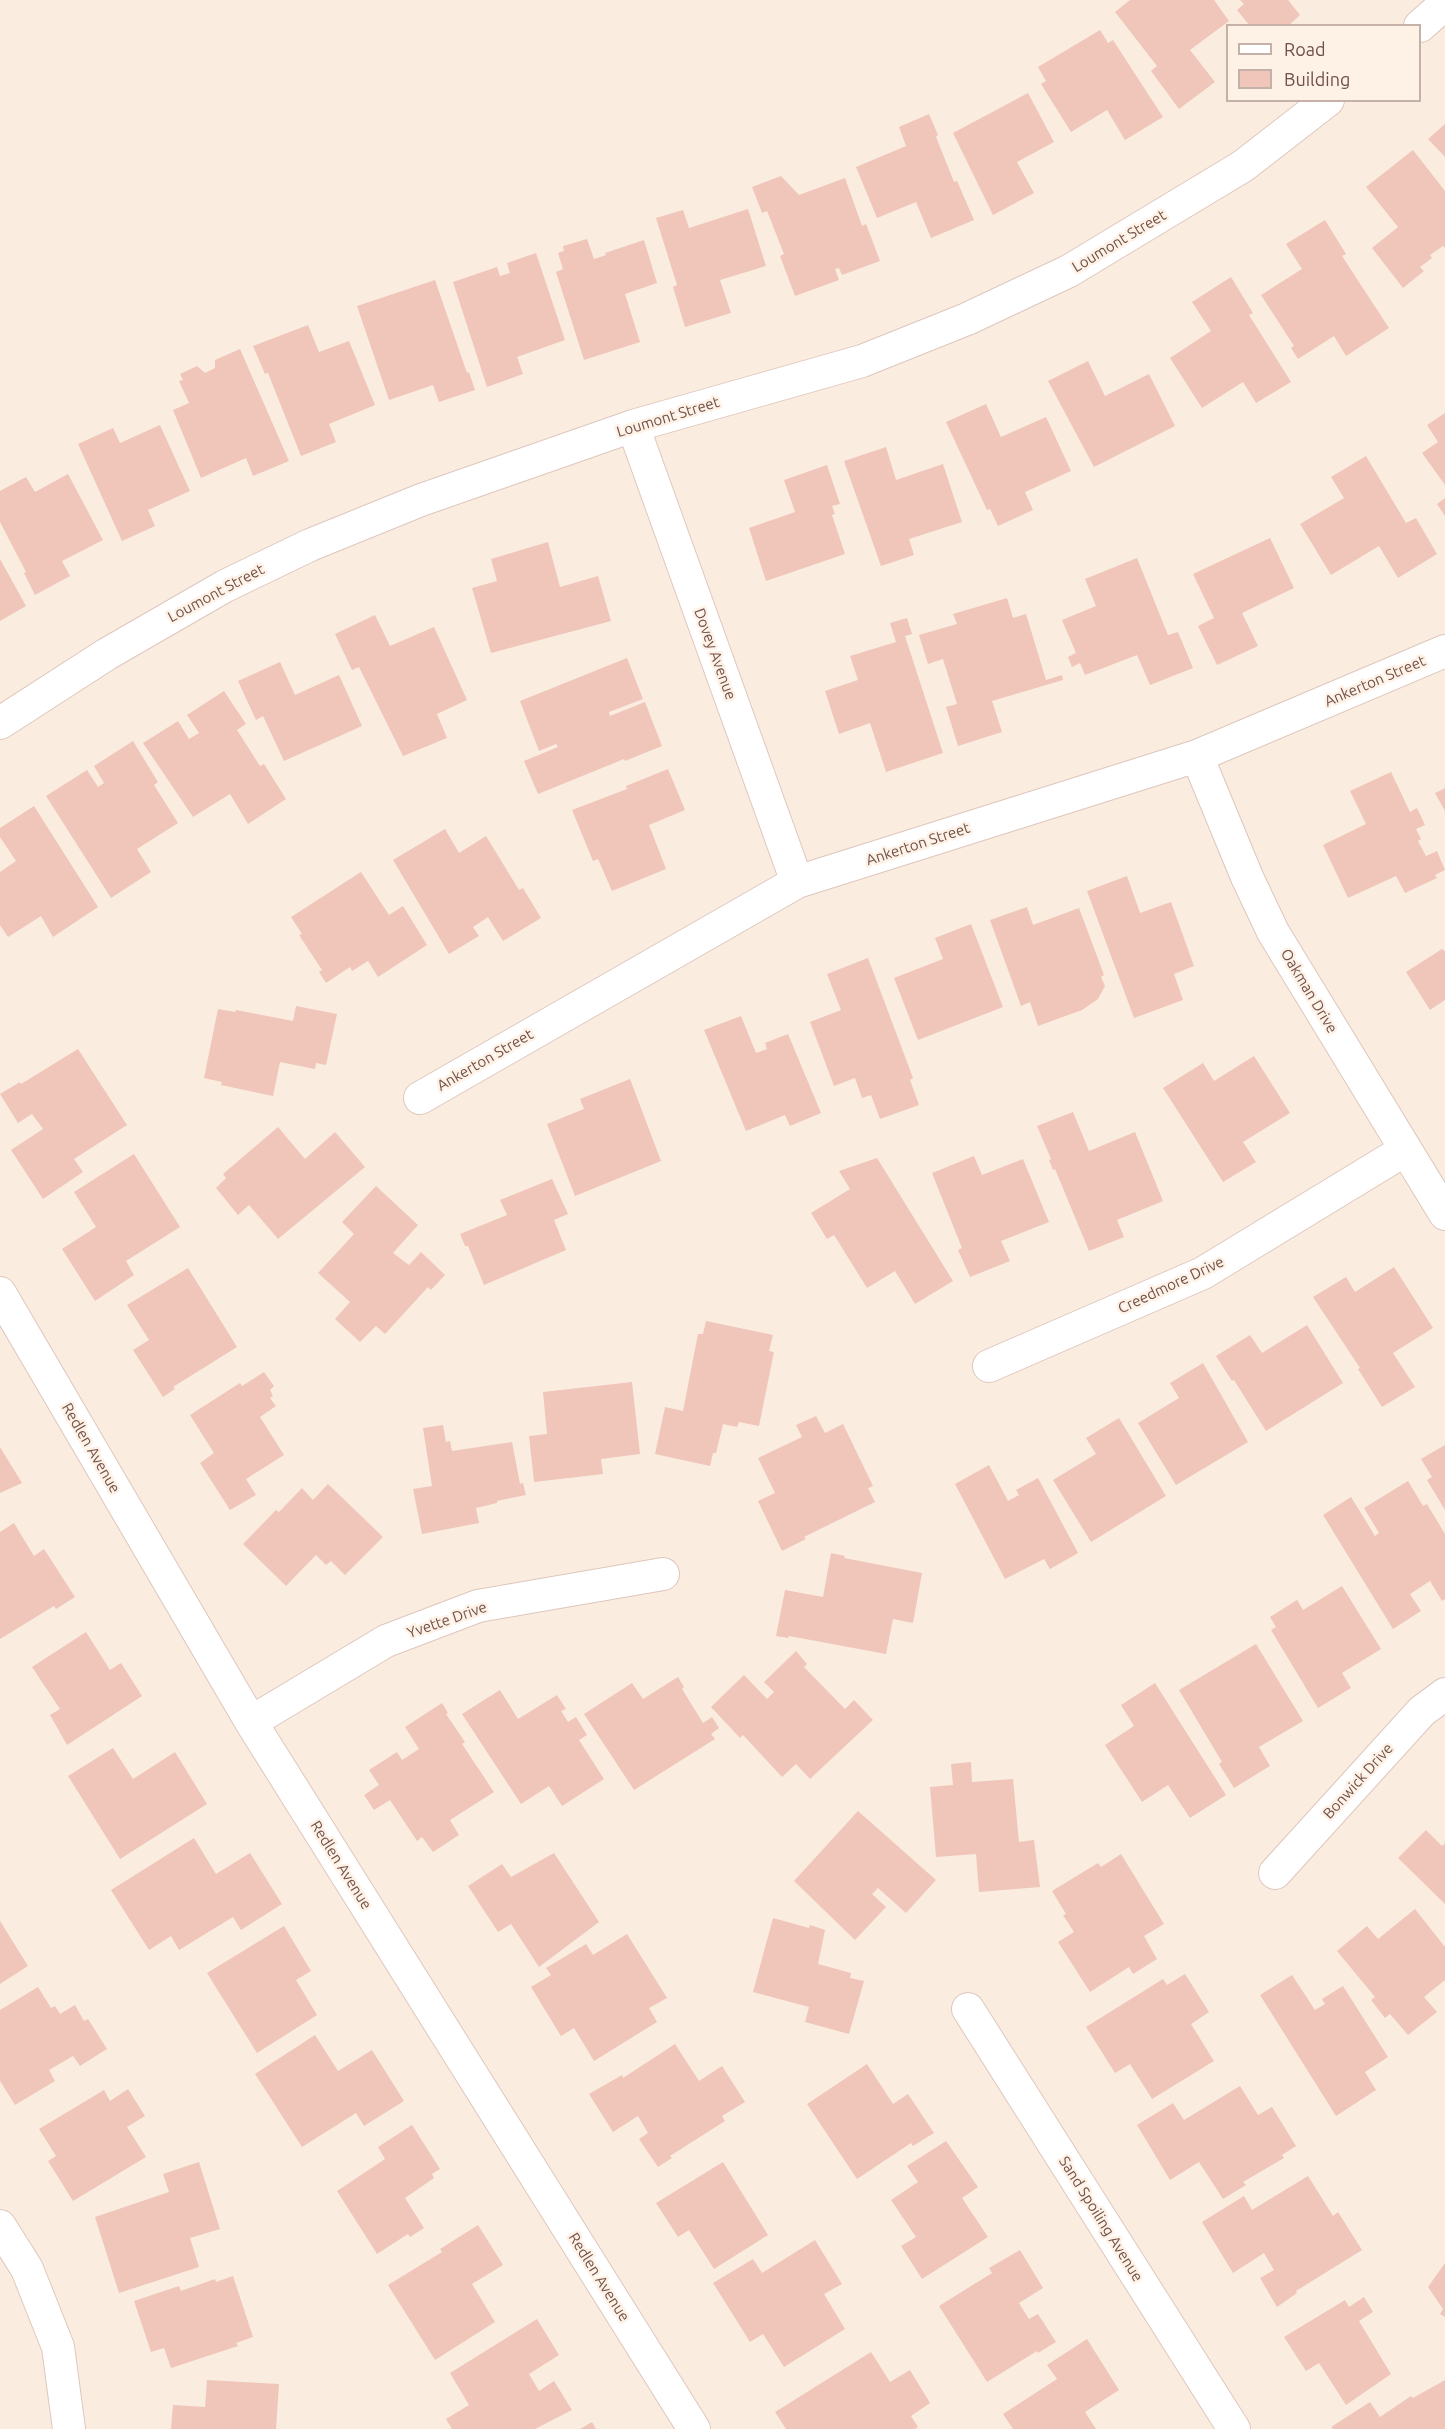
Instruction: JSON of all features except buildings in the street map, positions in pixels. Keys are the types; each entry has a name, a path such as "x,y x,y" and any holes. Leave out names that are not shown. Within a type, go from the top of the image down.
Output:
{"street":[{"path":"1421,24 1445,4"},
{"name":"Loumont Street","path":"0,723 107,654 225,585 310,545 421,500 633,426 862,361 987,310 1069,271 1233,173 1325,102"},
{"name":"Dovey Avenue","path":"633,426 797,882"},
{"name":"Ankerton Street","path":"420,1098 797,882 1197,756 1445,651"},
{"name":"Oakman Drive","path":"1197,756 1247,877 1273,932 1445,1214"},
{"name":"Creedmore Drive","path":"989,1366 1203,1273 1405,1150"},
{"name":"Redlen Avenue","path":"0,1293 251,1722 694,2429"},
{"name":"Yvette Drive","path":"251,1722 386,1641 477,1606 663,1574"},
{"name":"Bonwick Drive","path":"1275,1873 1422,1711 1445,1694"},
{"name":"Sand Spoiling Avenue","path":"968,2008 1234,2429"},
{"path":"0,2226 27,2269 58,2347 69,2429"}]}
